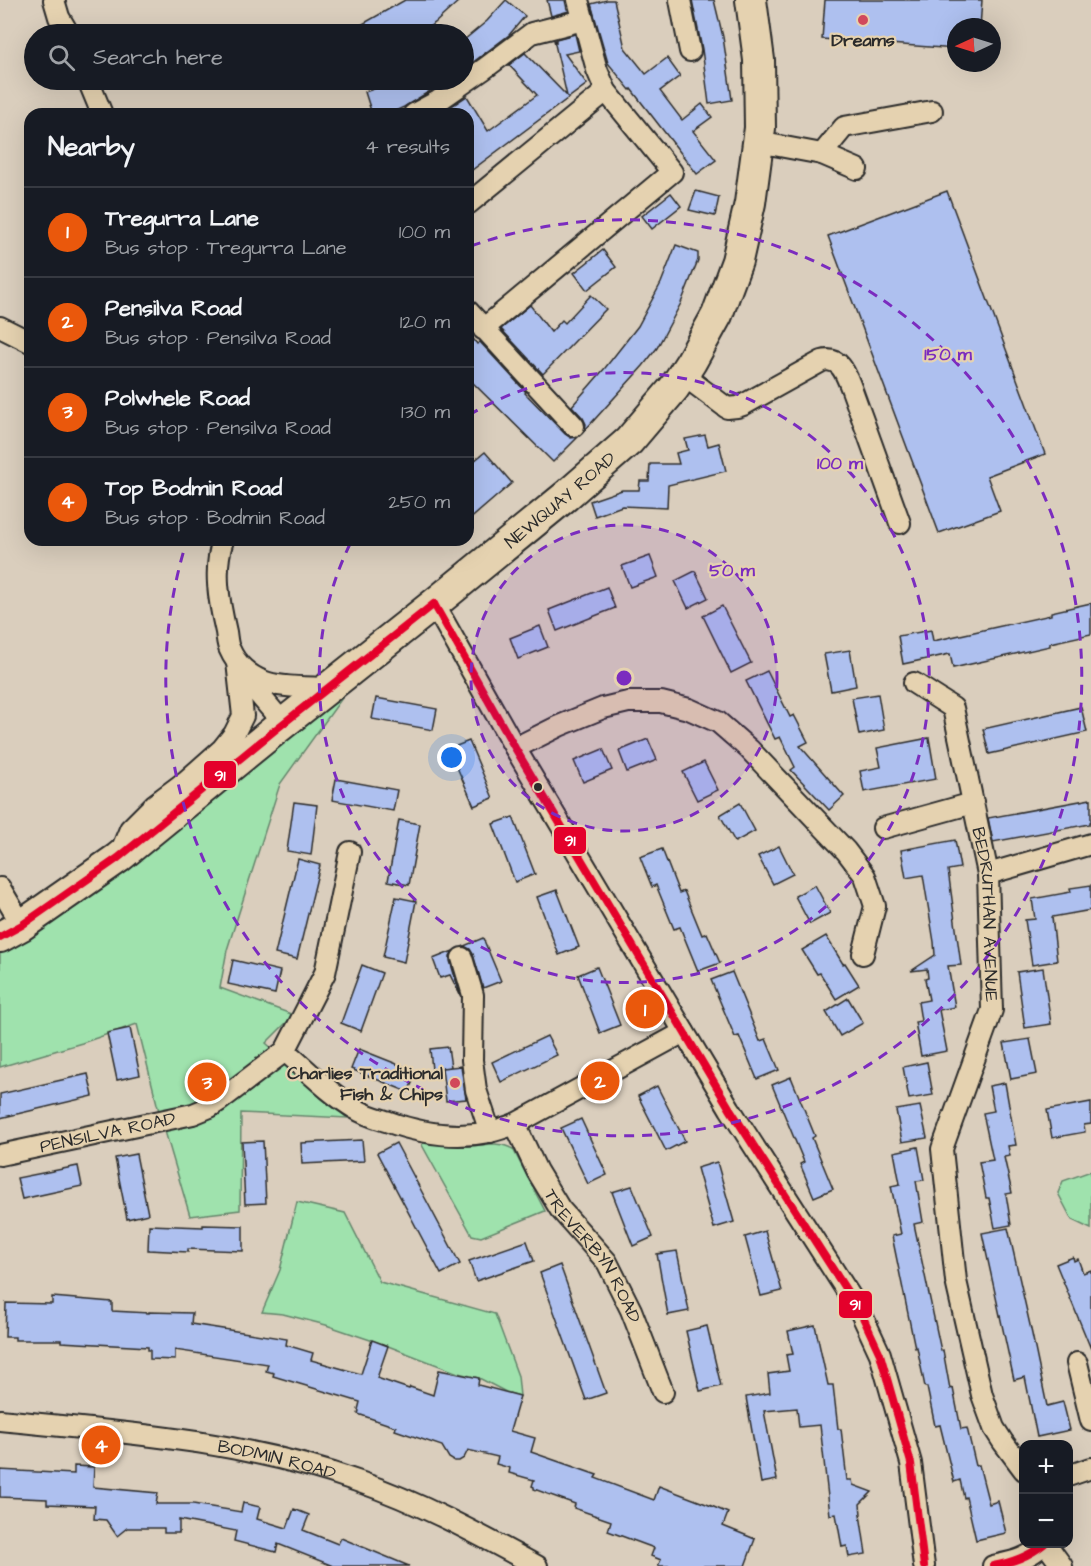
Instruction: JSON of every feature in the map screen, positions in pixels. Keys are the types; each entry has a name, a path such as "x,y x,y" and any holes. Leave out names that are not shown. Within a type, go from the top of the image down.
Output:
{"highway":[{"name":"NEWQUAY ROAD","path":"11,931 118,858 566,496 629,441 674,388 717,315 737,261 750,203 760,128 759,60 751,0"}],"street":[{"path":"54,0 63,24"},
{"path":"483,329 672,172 606,91 597,70 578,0"},
{"path":"680,0 690,51"},
{"path":"474,76 532,33 583,20"},
{"path":"92,90 100,108"},
{"path":"425,108 454,90"},
{"path":"474,199 606,91"},
{"path":"822,154 844,127 932,111"},
{"path":"758,142 822,154 857,169"},
{"path":"474,318 574,426"},
{"path":"0,327 24,339"},
{"path":"683,375 727,408 733,408 822,361 838,363 852,390 900,523"},
{"path":"221,546 218,582 230,650 279,727"},
{"path":"434,604 515,748 730,1109 861,1313 880,1353 911,1463 924,1566"},
{"path":"242,667 264,682 305,688 327,688"},
{"path":"118,858 130,829 155,804 222,749 234,734 243,716 242,667"},
{"name":"BEDRUTHAN AVENUE","path":"914,683 953,708 988,874 992,1010 942,1149 956,1281 982,1395 994,1428 1019,1464"},
{"path":"242,698 279,727"},
{"path":"515,748 559,726 603,708 628,702 661,702 689,709 718,722 757,758 846,851 865,876 875,906 863,954"},
{"path":"883,828 973,804"},
{"path":"988,874 1091,844"},
{"path":"350,852 325,973 285,1051 340,1099 358,1111 418,1131 447,1135 490,1132 515,1124 684,1032"},
{"path":"0,888 11,931"},
{"path":"462,958 473,995 472,1060 476,1090 490,1132"},
{"name":"PENSILVA ROAD","path":"0,1155 193,1114 219,1101 285,1051"},
{"name":"TREVERBYN ROAD","path":"515,1124 537,1171 560,1209 607,1262 631,1310 663,1392"},
{"path":"1077,1363 1091,1421"},
{"name":"BODMIN ROAD","path":"0,1420 179,1439 225,1446 287,1460 357,1481 414,1504 537,1566"},
{"path":"1073,1474 1091,1468"},
{"path":"993,1566 1018,1561 1040,1548"},
{"path":"1048,1548 1062,1566"}],"green space":[{"path":"363,669 280,784 227,950 220,988 294,1015 266,1043 347,1118 241,1113 240,1210 190,1216 157,1104 137,1024 0,1067 0,950"},
{"path":"424,1141 461,1146 496,1144 513,1149 545,1211 481,1237 472,1235 422,1145"},
{"path":"1091,1171 1091,1229 1072,1220 1058,1193 1063,1181"},
{"path":"297,1202 345,1213 380,1282 495,1314 518,1376 520,1396 506,1392 479,1378 458,1373 326,1325 283,1314 262,1312 280,1270"}],"building":[{"path":"405,0 460,0 433,24 363,24"},
{"path":"506,0 525,16 509,35 474,61 474,32"},
{"path":"547,0 565,0 569,11 551,16"},
{"path":"614,0 625,48 646,74 667,58 680,76 660,91 682,120 702,104 712,117 693,131 716,160 697,174 608,63 591,4"},
{"path":"692,0 714,0 723,37 732,100 709,104 702,49"},
{"path":"825,0 982,0 981,18 947,18 947,48 822,39"},
{"path":"575,34 579,51 565,54 587,84 474,169 474,108 449,108 467,96 488,131 537,95 509,65 525,53 567,96 554,40 556,42 556,39"},
{"path":"370,90 432,90 402,108 370,108 365,92"},
{"path":"696,191 719,197 715,216 689,210"},
{"path":"947,191 1045,454 987,476 1000,511 939,533 828,236"},
{"path":"671,193 681,206 652,229 642,216"},
{"path":"676,245 698,253 698,260 681,303 657,348 585,430 586,424 583,418 572,406 638,326 661,283"},
{"path":"603,250 616,267 587,290 574,273"},
{"path":"591,295 606,309 543,374 501,329 530,305 551,332 562,320 565,323"},
{"path":"474,340 477,344 480,342 565,434 571,438 578,437 553,462 474,384"},
{"path":"705,435 708,446 719,443 726,471 668,485 667,508 622,506 595,516 590,501 622,490 639,490 640,481 649,481 650,464 679,464 676,453 688,450 685,439"},
{"path":"485,452 512,483 474,516 474,461"},
{"path":"650,556 658,577 630,587 622,566"},
{"path":"695,571 708,598 688,608 675,581"},
{"path":"607,587 615,608 557,631 549,610"},
{"path":"1091,603 1091,634 1050,643 1050,646 953,668 950,654 903,664 898,636 931,630 933,641 1051,615 1051,612"},
{"path":"722,606 751,663 731,673 703,616"},
{"path":"540,626 548,647 518,659 510,638"},
{"path":"850,650 856,686 831,691 824,654"},
{"path":"767,671 790,717 794,715 808,742 800,746 844,796 829,810 791,770 795,767 780,737 775,739 746,681"},
{"path":"878,694 884,730 859,735 852,698"},
{"path":"376,698 437,709 433,730 372,719"},
{"path":"1081,707 1087,732 989,754 983,729"},
{"path":"929,738 936,779 864,792 860,771 881,767 877,748"},
{"path":"648,739 657,760 627,772 619,751"},
{"path":"469,741 493,798 474,806 449,749"},
{"path":"603,749 612,770 583,782 574,761"},
{"path":"704,762 718,790 697,800 683,772"},
{"path":"336,779 397,790 393,811 332,800"},
{"path":"1091,799 1090,824 993,842 988,818"},
{"path":"294,802 317,805 311,855 287,851"},
{"path":"740,803 755,831 735,842 720,815"},
{"path":"513,817 535,874 515,882 493,824"},
{"path":"399,820 420,824 409,885 388,881"},
{"path":"955,840 960,868 948,870 961,965 948,966 955,1007 939,1010 947,1051 921,1056 915,1022 921,1021 918,1002 929,1000 925,979 928,978 927,969 911,971 935,955 934,942 923,875 906,878 901,850"},
{"path":"779,846 793,874 773,884 758,856"},
{"path":"662,849 679,893 684,891 702,935 707,933 720,963 698,971 680,927 674,929 656,885 652,887 640,857"},
{"path":"298,859 320,865 297,959 275,954"},
{"path":"815,885 830,913 810,924 795,896"},
{"path":"1091,885 1091,910 1052,917 1057,961 1032,965 1025,920 1035,919 1032,899 1071,892 1070,888"},
{"path":"557,890 579,947 559,955 537,897"},
{"path":"396,897 416,901 404,962 383,957"},
{"path":"826,936 859,985 836,999 802,950"},
{"path":"483,938 501,981 483,988 473,954 464,946"},
{"path":"453,951 450,961 461,997 450,975 440,978 433,959"},
{"path":"233,960 280,971 275,994 228,984"},
{"path":"362,965 382,973 361,1031 341,1023"},
{"path":"597,967 620,1025 600,1033 578,975"},
{"path":"1043,968 1051,1024 1025,1028 1017,972"},
{"path":"732,972 760,1041 766,1039 779,1070 757,1079 739,1036 735,1037 711,980"},
{"path":"848,998 863,1023 840,1036 826,1012"},
{"path":"130,1028 140,1075 117,1080 107,1033"},
{"path":"547,1036 557,1055 501,1082 492,1062"},
{"path":"1030,1039 1037,1074 1011,1079 1004,1043"},
{"path":"448,1047 451,1067 432,1070 430,1049"},
{"path":"359,1049 417,1072 408,1092 351,1069"},
{"path":"927,1062 933,1095 909,1099 903,1067"},
{"name":"Charlies Traditional Fish & Chips","path":"461,1066 466,1099 446,1101 442,1068"},
{"path":"88,1074 93,1096 0,1118 0,1094"},
{"path":"791,1077 833,1189 814,1197 800,1164 804,1162 772,1085"},
{"path":"1005,1083 1016,1145 1008,1146 1010,1156 1004,1157 1012,1193 1006,1194 1011,1225 995,1228 979,1162 993,1160 983,1113 994,1111 989,1086"},
{"path":"657,1086 685,1141 666,1151 638,1096"},
{"path":"1091,1102 1091,1124 1084,1125 1085,1132 1052,1138 1047,1110"},
{"path":"920,1106 927,1138 902,1142 896,1110"},
{"path":"581,1119 607,1175 588,1184 561,1128"},
{"path":"362,1140 364,1161 302,1164 301,1143"},
{"path":"263,1141 266,1203 245,1204 242,1142"},
{"path":"396,1143 460,1264 441,1274 377,1153"},
{"path":"918,1147 924,1180 916,1181 923,1222 914,1224 941,1351 943,1350 950,1389 953,1388 961,1429 967,1428 976,1466 979,1465 989,1504 998,1501 1006,1533 976,1540 960,1480 954,1482 940,1425 935,1426 917,1347 915,1348 892,1236 901,1234 891,1186 900,1184 894,1152"},
{"path":"136,1154 148,1214 127,1219 115,1158"},
{"path":"717,1162 734,1222 714,1228 697,1168"},
{"path":"78,1166 82,1186 22,1199 17,1178"},
{"path":"632,1186 653,1237 633,1246 612,1192"},
{"path":"149,1225 243,1226 243,1251 148,1250"},
{"path":"1008,1228 1047,1406 1063,1402 1070,1430 1037,1437 1025,1377 1014,1380 982,1233"},
{"path":"765,1231 782,1291 761,1296 745,1237"},
{"path":"527,1241 534,1261 476,1281 469,1261"},
{"path":"677,1251 689,1311 668,1315 657,1254"},
{"path":"1073,1257 1074,1261 1078,1259 1083,1273 1091,1270 1091,1349 1056,1264"},
{"path":"560,1265 606,1393 586,1400 540,1273"},
{"path":"52,1297 112,1302 112,1311 192,1313 191,1324 287,1339 286,1345 313,1353 311,1360 361,1374 372,1340 388,1346 377,1378 433,1395 439,1370 479,1378 478,1385 520,1396 510,1431 535,1438 531,1452 597,1475 595,1478 654,1500 659,1486 709,1505 728,1513 723,1526 755,1539 745,1566 658,1566 661,1560 651,1556 654,1548 608,1531 611,1521 574,1508 575,1504 534,1489 532,1486 534,1480 509,1473 510,1468 496,1464 498,1457 468,1450 464,1458 454,1461 449,1458 442,1446 358,1414 360,1402 273,1376 274,1373 266,1371 268,1364 175,1350 175,1360 150,1359 148,1347 61,1342 61,1340 15,1340 15,1337 5,1337 6,1303 52,1304"},
{"path":"815,1325 828,1385 833,1385 847,1480 852,1480 853,1485 872,1492 860,1504 866,1554 849,1557 847,1546 842,1547 836,1514 830,1515 820,1425 799,1427 797,1408 764,1411 777,1480 761,1483 746,1397 770,1393 768,1374 789,1371 786,1355 793,1354 788,1331"},
{"path":"707,1326 721,1386 700,1391 686,1331"},
{"path":"74,1466 94,1467 93,1487 158,1493 156,1504 193,1504 241,1512 243,1503 260,1507 257,1519 287,1528 294,1509 309,1515 303,1530 338,1544 341,1538 409,1566 333,1566 278,1544 276,1552 234,1541 236,1531 179,1520 179,1533 164,1533 164,1528 127,1528 117,1536 106,1520 94,1519 95,1506 47,1504 47,1499 0,1497 0,1470 74,1474"}],"transit line":[{"name":"91","path":"434,604 515,748 730,1109 861,1313 880,1354 911,1463 924,1566"},
{"name":"91","path":"0,937 22,925 118,858 434,604"},
{"name":"91","path":"993,1566 1020,1558 1038,1548"}],"place":[{"name":"Dreams","path":"863,20"},
{"name":"Tregurra Lane","path":"645,1009"},
{"name":"Pensilva Road","path":"600,1081"},
{"name":"Polwhele Road","path":"207,1082"},
{"name":"Charlies Traditional Fish & Chips","path":"455,1083"},
{"name":"Top Bodmin Road","path":"101,1445"}]}
